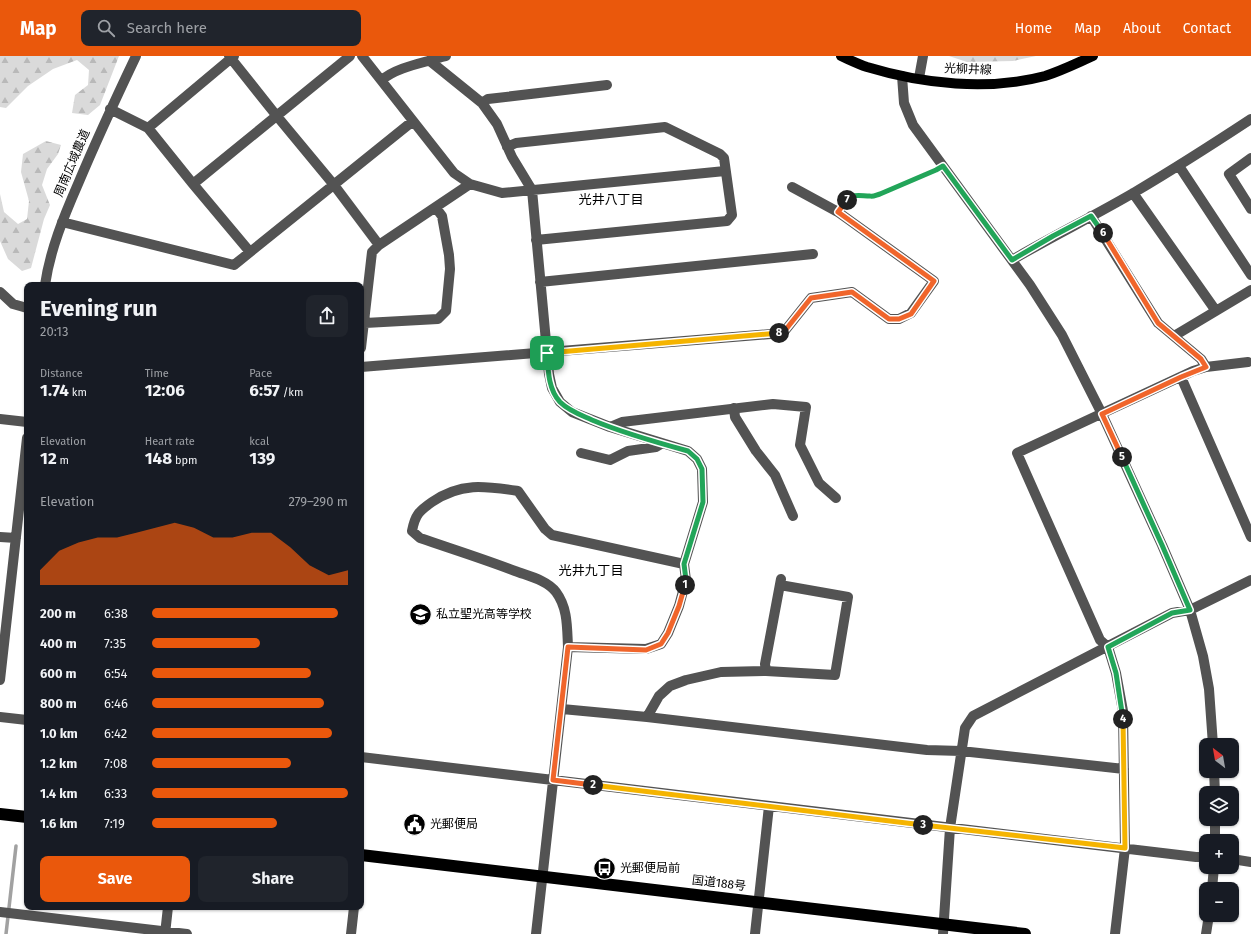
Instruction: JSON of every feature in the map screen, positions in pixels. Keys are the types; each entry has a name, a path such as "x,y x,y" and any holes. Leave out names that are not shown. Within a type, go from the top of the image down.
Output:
{"highway":[{"path":"0,814 24,817"},
{"name":"国道188号","path":"364,855 758,902 944,929 1025,934"}],"main road":[{"name":"光柳井線","path":"841,56 866,66 902,76 943,82 982,84 1022,80 1046,75 1093,56"}],"street":[{"name":"周南広域農道","path":"45,282 47,271 62,222 110,109 136,56"},
{"path":"192,184 350,56"},
{"path":"362,56 454,173 470,184 502,193 725,171"},
{"path":"382,80 386,76 417,60 430,61 438,57 446,56"},
{"path":"919,78 923,56"},
{"path":"148,128 231,57 276,115 334,185 379,245"},
{"path":"430,61 482,103 498,124 507,146 532,190 549,374 552,388 560,402 572,412 610,427 661,444 688,451 697,459 702,469 703,502 684,564 686,580 679,606 668,633 661,644 646,650 568,647"},
{"path":"902,76 904,103 913,125 1012,260 1062,335 1102,414 1190,610 1204,656 1209,689 1212,738"},
{"path":"482,103 488,99 607,85"},
{"path":"110,109 148,128 192,184 250,252"},
{"path":"1012,260 1053,236 1134,193 1179,166 1251,119"},
{"path":"62,222 234,265 413,121"},
{"path":"507,146 516,143 665,128 720,154 724,158 732,214 727,221 536,240"},
{"path":"1251,158 1229,174 1251,209"},
{"path":"1179,166 1251,275"},
{"path":"364,329 372,252 379,245 470,184"},
{"path":"364,367 783,333 811,298 852,292 889,319 899,319 911,314 934,281 838,212 792,187"},
{"path":"1134,193 1216,312"},
{"path":"365,323 438,319 446,311 450,269 449,255 442,216 436,208"},
{"path":"1091,216 1158,323 1201,359 1206,367"},
{"path":"540,282 813,254"},
{"path":"1174,336 1251,290"},
{"path":"0,292 13,304 24,307"},
{"path":"1115,934 1125,848 1123,711 1116,673 1108,647 1100,640 1017,453 1181,377 1206,367 1248,362"},
{"path":"1181,377 1251,537"},
{"path":"610,427 622,422 773,404 806,407 800,445 819,483 836,498"},
{"path":"734,408 735,417 743,431 756,451 775,475 792,516"},
{"path":"0,419 24,422"},
{"path":"581,453 610,460 628,451 656,447 661,444"},
{"path":"0,680 24,465"},
{"path":"536,934 568,647 566,618 562,603 555,591 542,581 420,538 412,531 414,519 424,508 441,495 458,488 487,486 518,491 545,529 552,535 684,564"},
{"path":"0,537 16,538"},
{"path":"944,929 950,828 965,728 973,716 1172,613 1190,610 1251,580"},
{"path":"647,717 659,696 670,686 686,680 721,672 766,671 835,675 848,597 781,582 765,664 766,671"},
{"path":"562,709 647,717 927,750 961,751 1124,769"},
{"path":"0,717 24,720"},
{"path":"364,757 1199,857"},
{"path":"755,934 770,806"},
{"path":"1239,860 1251,862"},
{"path":"165,933 168,910"},
{"path":"350,934 354,910"},
{"path":"0,912 165,933 187,934"},
{"path":"1206,934 1208,922"}],"path":[{"path":"838,212 850,197 859,195 871,197 943,166"}],"green space":[{"path":"0,56 119,56 100,105 88,115 72,113 75,95 88,85 89,70 77,60 53,69 28,86 6,108 0,107"},
{"path":"949,56 1036,56 1013,61 967,62"},
{"path":"46,141 61,145 58,154 47,169 42,185 50,205 44,219 31,268 22,271 8,259 0,241 0,194 4,212 18,224 27,219 29,201 21,172 23,154"}],"waterway":[{"path":"6,934 16,846"}],"place":[{"name":"私立聖光高等学校","path":"421,614"},
{"name":"光郵便局","path":"415,824"},
{"name":"光郵便局前","path":"605,868"}],"district":[{"name":"光井八丁目","path":"611,199"},
{"name":"光井九丁目","path":"591,570"}],"route":[{"path":"943,166 1012,260 1091,216 1158,323 1201,359 1206,367 1193,371 1102,414 1190,610 1172,613 1108,647 1116,673 1123,711 1125,848 553,780 568,647 646,650 661,644 668,633 679,606 686,580 684,564 703,502 702,469 697,459 688,451 661,444 610,427 572,412 560,402 552,388 547,353 783,333 811,298 852,292 889,319 899,319 911,314 934,281 838,212 850,197 859,195 871,197 880,194 943,166"}]}
